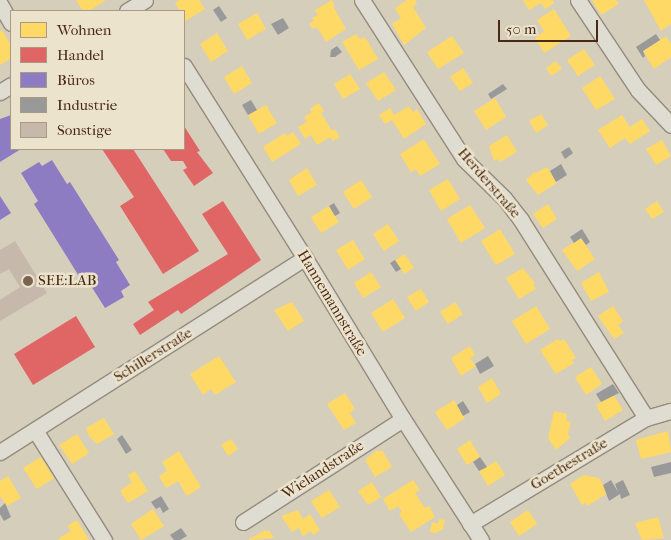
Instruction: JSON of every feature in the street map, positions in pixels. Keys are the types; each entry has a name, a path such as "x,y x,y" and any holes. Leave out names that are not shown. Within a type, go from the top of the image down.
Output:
{"street":[{"name":"Herderstraße","path":"362,0 464,159 504,198 521,220 646,418"},
{"path":"578,0 638,90 671,125"},
{"path":"130,10 145,3"},
{"path":"0,4 10,21"},
{"name":"Hannemannstraße","path":"185,68 305,258 403,419 481,540"},
{"name":"Schillerstraße","path":"0,452 305,258"},
{"name":"Goethestraße","path":"470,524 646,418 671,411"},
{"name":"Wielandstraße","path":"243,522 403,419"},
{"path":"35,430 104,540"}],"building: Wohnen":[{"path":"76,0 106,0 91,10 82,10"},
{"path":"180,0 199,0 205,9 185,21 185,10 179,10 175,3"},
{"path":"332,0 335,5 333,6 346,29 326,42 317,27 313,29 309,24 314,21 312,18 318,15 315,10"},
{"path":"407,0 415,0 417,4 413,7 426,28 404,45 392,24 401,18 395,8"},
{"path":"523,0 552,0 554,3 545,9 541,3 529,10"},
{"path":"592,0 616,0 619,4 601,15"},
{"path":"644,0 671,0 671,24 661,31"},
{"path":"554,9 571,36 544,53 535,38 544,31 537,20"},
{"path":"257,13 266,29 247,40 238,24"},
{"path":"2,30 10,43 10,59 0,65 0,31"},
{"path":"217,33 228,51 211,62 200,44"},
{"path":"356,34 360,39 365,37 378,59 359,70 342,42"},
{"path":"452,36 464,53 438,69 427,52"},
{"path":"666,36 671,44 671,57 654,69 643,51"},
{"path":"584,49 595,65 578,76 567,60"},
{"path":"556,61 562,69 551,76 546,68"},
{"path":"242,66 252,83 234,94 224,77"},
{"path":"463,68 473,83 460,91 450,77"},
{"path":"384,72 396,90 378,101 366,83"},
{"path":"350,74 360,89 343,99 334,84"},
{"path":"600,76 615,99 596,110 582,88"},
{"path":"495,98 506,117 486,130 474,111"},
{"path":"319,103 324,111 321,113 332,131 335,129 340,137 333,141 330,137 317,145 311,135 305,139 298,127 307,122 304,117 312,112 310,109"},
{"path":"266,105 277,123 259,134 248,115"},
{"path":"409,106 413,112 417,109 426,124 404,139 392,120 385,124 379,115 390,108 394,115"},
{"path":"541,114 548,125 536,133 529,121"},
{"path":"622,115 630,127 642,119 650,131 630,144 625,138 610,148 598,130"},
{"path":"293,132 301,144 272,162 263,147 285,133 287,136"},
{"path":"507,135 517,152 500,162 498,159 494,161 489,146"},
{"path":"424,139 440,164 420,176 416,169 411,172 400,154"},
{"path":"662,140 671,156 656,165 646,149"},
{"path":"547,167 557,183 538,195 526,180 534,172 536,173"},
{"path":"307,168 317,185 298,196 289,180"},
{"path":"448,179 460,199 441,211 429,190"},
{"path":"361,180 372,197 354,209 343,192"},
{"path":"657,201 664,212 652,219 645,209"},
{"path":"548,204 557,219 543,228 533,214"},
{"path":"470,205 485,228 461,243 447,219"},
{"path":"329,206 339,222 321,233 311,217"},
{"path":"388,224 399,241 384,251 373,234"},
{"path":"500,229 515,254 496,265 481,241"},
{"path":"581,238 595,259 577,271 562,250"},
{"path":"353,240 365,259 348,270 336,250"},
{"path":"405,254 414,268 404,274 395,260"},
{"path":"523,268 535,283 533,284 536,289 519,299 506,278"},
{"path":"371,272 381,287 363,298 354,283"},
{"path":"599,272 609,292 591,301 581,283"},
{"path":"421,289 429,302 416,311 407,297"},
{"path":"393,299 405,318 383,332 371,313"},
{"path":"292,302 304,321 288,331 274,310"},
{"path":"455,302 463,314 448,324 440,312"},
{"path":"536,306 550,329 526,344 512,321"},
{"path":"613,306 623,321 618,325 624,333 614,339 598,316"},
{"path":"558,339 560,341 564,339 576,358 572,360 574,363 556,374 540,350"},
{"path":"470,346 475,355 470,358 476,366 461,376 451,358"},
{"path":"219,356 236,382 215,395 211,389 203,395 190,374"},
{"path":"591,367 602,384 586,395 575,377"},
{"path":"492,378 501,394 487,403 478,387"},
{"path":"345,393 355,409 350,413 356,423 344,430 327,404"},
{"path":"613,394 623,410 605,421 596,405"},
{"path":"454,400 465,418 447,430 435,412"},
{"path":"554,411 567,414 566,421 571,422 568,434 570,438 556,450 548,438"},
{"path":"104,418 114,434 97,444 89,436 86,428"},
{"path":"668,431 671,452 641,459 636,440"},
{"path":"77,434 89,453 72,464 59,445"},
{"path":"231,439 238,449 228,456 221,445"},
{"path":"470,440 480,457 467,465 457,449"},
{"path":"377,450 379,452 382,450 392,467 375,477 365,460"},
{"path":"179,451 201,487 187,496 178,481 166,488 159,476 167,471 162,462"},
{"path":"41,457 54,478 37,489 23,468"},
{"path":"496,461 505,475 488,486 479,471"},
{"path":"135,471 148,491 128,503 120,491 132,482 128,475"},
{"path":"584,475 599,478 608,493 587,506 586,503 582,505 570,484"},
{"path":"8,476 21,498 7,506 0,496 0,481"},
{"path":"413,480 420,490 415,493 425,508 429,506 435,517 411,532 399,514 402,512 398,506 390,511 383,499"},
{"path":"372,482 381,497 368,505 358,491"},
{"path":"329,490 340,507 322,518 311,501"},
{"path":"153,509 164,526 141,540 131,524"},
{"path":"298,510 303,519 310,514 320,530 313,535 311,531 303,536 299,528 292,532 281,516"},
{"path":"528,510 537,524 519,536 510,522"},
{"path":"658,517 664,538 642,540 635,523"},
{"path":"439,519 445,520 443,529 436,533 430,532 432,522 438,524"},
{"path":"77,520 89,540 60,540 59,538 71,531 67,526"},
{"path":"265,530 266,532 269,530 274,538 248,540"}],"building: Handel":[{"path":"185,128 200,151 197,152 213,173 194,186 183,170 187,168 183,161 171,161 164,150 185,150"},
{"path":"103,150 134,150 199,251 163,274 120,206 134,197"},
{"path":"223,201 261,260 181,314 178,310 140,335 133,324 154,310 148,302 228,254 202,214"},
{"path":"76,316 95,347 33,385 14,354"}],"building: Büros":[{"path":"10,115 10,150 19,150 0,162 0,119"},
{"path":"52,160 67,184 70,182 119,260 116,262 130,285 121,291 124,297 105,308 86,278 82,281 34,204 38,201 21,173 39,162 42,166"},
{"path":"0,196 11,213 0,220"}],"building: Industrie":[{"path":"219,6 227,18 221,22 213,10"},
{"path":"283,18 289,28 278,35 271,24"},
{"path":"656,34 660,40 643,51 645,56 643,58 636,47"},
{"path":"337,46 342,52 335,57 330,57 331,50"},
{"path":"503,84 507,89 491,99 488,94"},
{"path":"251,100 257,110 248,115 242,105"},
{"path":"569,147 573,153 565,159 561,152"},
{"path":"561,164 567,175 556,182 550,171"},
{"path":"334,203 340,213 335,216 329,206"},
{"path":"582,229 590,242 586,245 581,238 574,243 570,237"},
{"path":"395,260 401,269 396,272 390,263"},
{"path":"488,356 494,366 480,374 475,364"},
{"path":"613,384 619,393 601,402 596,394"},
{"path":"463,401 470,412 463,416 457,405"},
{"path":"122,435 132,450 126,454 117,439"},
{"path":"480,457 487,467 479,471 473,462"},
{"path":"671,462 671,473 654,477 651,467"},
{"path":"611,480 618,492 615,484 623,480 630,495 621,499 620,494 609,501 603,485"},
{"path":"161,496 169,509 163,513 160,507 156,509 151,502"},
{"path":"5,503 11,517 4,521 0,514 0,508"},
{"path":"181,528 187,536 180,540 174,540 170,535"}],"building: Sonstige":[{"name":"SEE:LAB","path":"15,241 47,293 0,321 0,300 20,287 9,269 0,274 0,250"}],"place":[{"name":"SEE:LAB","path":"28,281"}]}
